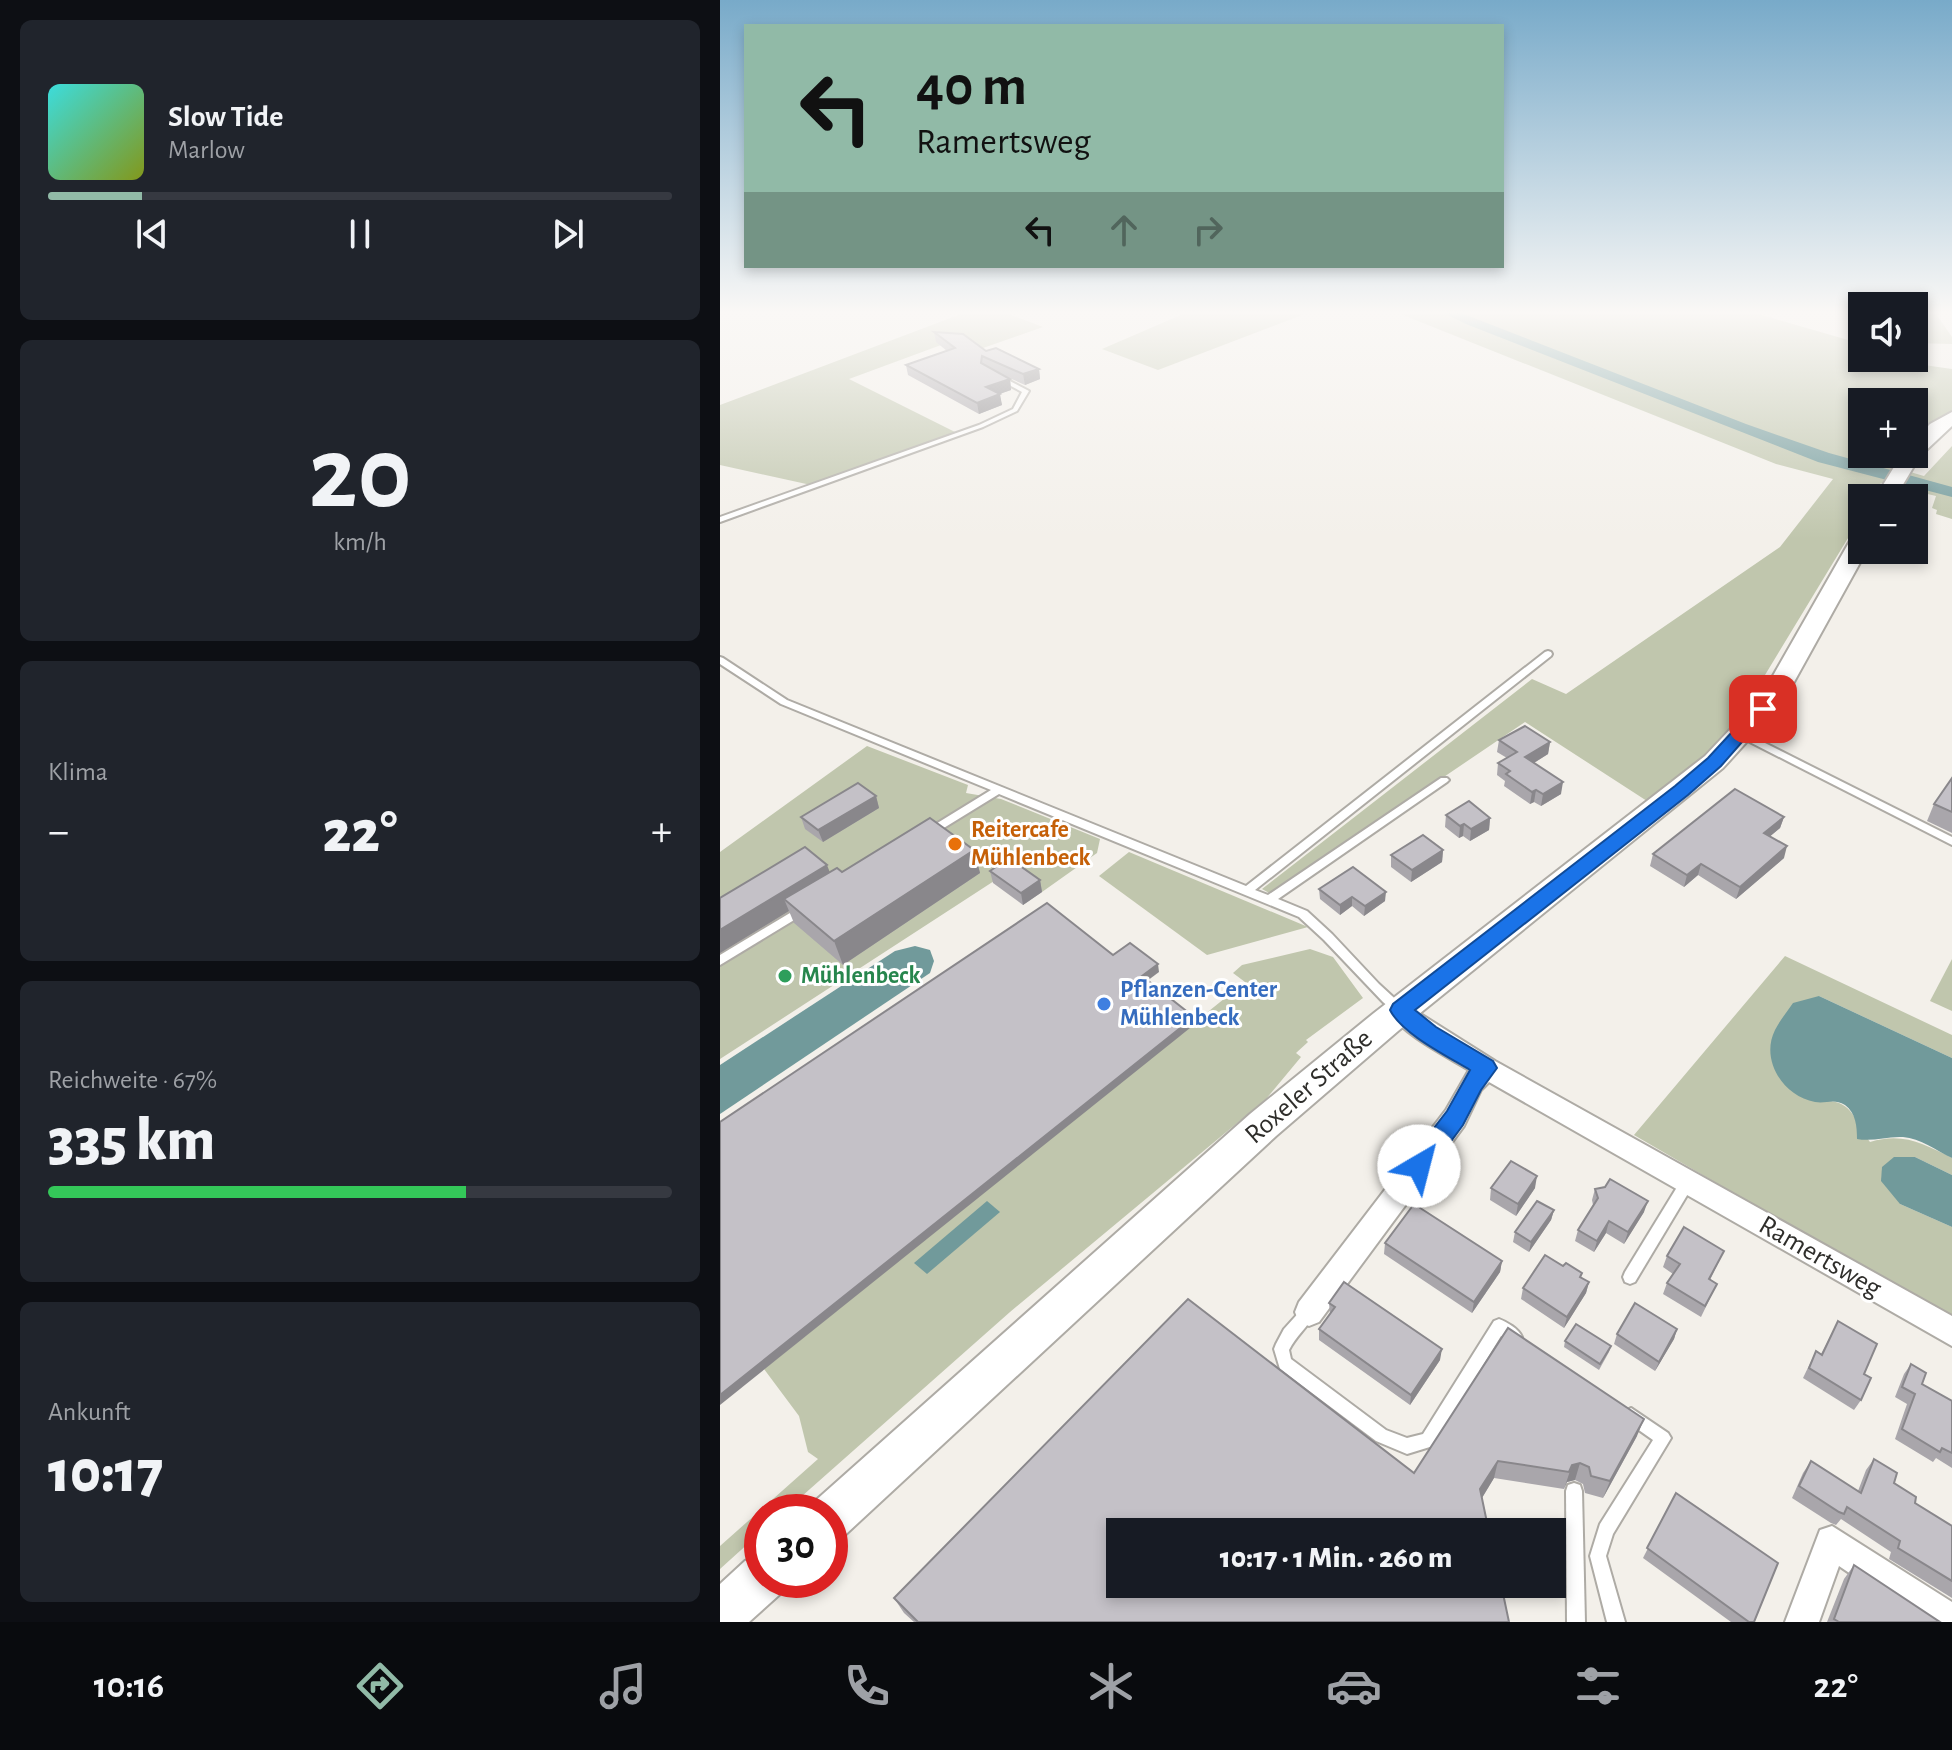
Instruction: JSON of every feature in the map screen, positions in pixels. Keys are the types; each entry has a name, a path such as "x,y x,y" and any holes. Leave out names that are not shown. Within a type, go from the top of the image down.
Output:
{"main road":[{"path":"1928,438 1952,418"},
{"name":"Roxeler Straße","path":"848,1502 1263,1125 1400,1010 1681,790 1741,734 1782,682 1848,564"},
{"path":"720,1616 744,1594"}],"street":[{"name":"Ramertsweg","path":"1400,1010 1429,1033 1486,1068 1952,1332"},
{"path":"1309,1312 1455,1118 1472,1083 1486,1068"},
{"path":"1802,1622 1832,1542 1952,1622"}],"lane":[{"path":"720,520 981,426 1015,410 1026,391 1018,387"},
{"path":"1247,891 1548,654"},
{"path":"720,660 784,702 1303,914 1327,933 1376,991 1400,1010"},
{"path":"1741,734 1952,841"},
{"path":"1269,900 1444,780"},
{"path":"920,838 1000,789"},
{"path":"720,961 813,904"},
{"path":"1630,1277 1688,1181"},
{"path":"1309,1312 1289,1334 1281,1349 1285,1364 1381,1436 1407,1446 1428,1441 1499,1326 1524,1343"},
{"path":"1612,1403 1663,1438 1606,1530 1598,1556 1616,1622"},
{"path":"1574,1491 1576,1622"}],"green space":[{"path":"768,387 864,387 955,432 811,485 720,465 720,405"},
{"path":"1582,387 1952,387 1952,410 1928,431 1928,388 1848,388 1848,468 1896,468 1924,476 1952,446 1952,519 1936,514 1937,510 1932,508 1936,496 1928,494 1928,484 1848,484 1848,538 1728,736 1647,801 1525,722 1271,894 1262,889 1532,679 1566,694 1780,547 1833,479 1776,464"},
{"name":"Mühlenbeck","path":"867,746 968,785 966,793 1001,799 1100,839 1097,853 1042,892 1011,870 720,1059 720,852"},
{"path":"1129,852 1308,927 1207,955 1099,876"},
{"path":"1310,949 1333,957 1363,998 1306,1040 1308,1042 1296,1053 1301,1057 1266,1099 1010,1312 804,1494 779,1494 818,1459 808,1452 799,1416 764,1369 1245,982 1233,973 1242,965"},
{"path":"1785,956 1952,1035 1952,1058 1819,996 1817,1102 1837,1102 1844,1106 1855,1117 1870,1142 1903,1139 1952,1158 1952,1175 1915,1157 1900,1204 1952,1227 1952,1320 1634,1135"},
{"path":"1952,959 1952,1011 1930,1001"},
{"path":"744,1525 744,1547 720,1569 720,1546"}],"water":[{"path":"1626,387 1650,387 1746,424 1848,458 1848,468 1883,468 1952,487 1952,497 1928,491 1928,484 1902,484 1818,462"},
{"path":"915,946 930,950 934,961 930,973 720,1114 720,1065 895,951"},
{"path":"1819,996 1952,1058 1952,1158 1909,1138 1857,1139 1854,1116 1849,1108 1837,1102 1815,1102 1803,1098 1784,1084 1777,1075 1770,1053 1775,1030 1793,1003"},
{"path":"1894,1157 1915,1157 1952,1175 1952,1227 1900,1204 1881,1181 1882,1167"},
{"path":"987,1201 1000,1212 927,1274 914,1263"}],"building":[{"path":"947,387 987,387 1000,394 977,403"},
{"path":"1525,726 1550,742 1525,757 1563,782 1543,794 1536,790 1532,792 1506,774 1510,771 1498,763 1517,752 1499,740"},
{"path":"1952,778 1952,812 1934,804"},
{"path":"858,783 876,796 818,830 801,817"},
{"path":"1735,789 1784,817 1764,833 1787,846 1740,887 1701,864 1687,875 1653,854"},
{"path":"1469,801 1490,818 1471,829 1464,824 1460,826 1446,815"},
{"path":"930,818 974,850 834,941 784,899 837,868 842,872"},
{"path":"1423,835 1443,850 1412,870 1391,855"},
{"path":"805,847 827,865 720,930 720,898"},
{"path":"1009,858 1040,880 1021,893 990,871"},
{"path":"1353,867 1386,892 1365,906 1352,897 1340,905 1319,889"},
{"path":"1047,903 1113,955 1130,943 1158,964 1142,976 1194,1017 720,1395 720,1122"},
{"path":"1511,1161 1537,1176 1518,1204 1491,1188"},
{"path":"1610,1179 1648,1201 1628,1232 1609,1221 1597,1241 1578,1230 1598,1198 1595,1189 1605,1187"},
{"path":"1537,1201 1554,1210 1531,1242 1515,1232"},
{"path":"1414,1204 1502,1261 1474,1302 1385,1243"},
{"path":"1684,1227 1724,1251 1709,1279 1717,1284 1705,1306 1667,1283 1680,1264 1667,1256"},
{"path":"1545,1255 1563,1266 1566,1263 1582,1273 1580,1277 1589,1282 1567,1317 1523,1288"},
{"path":"1344,1282 1442,1349 1411,1395 1319,1329 1335,1307 1329,1303"},
{"path":"1188,1299 1414,1473 1508,1328 1644,1419 1610,1481 1591,1476 1589,1467 1580,1463 1572,1465 1569,1472 1498,1461 1480,1489 1486,1518 1106,1518 1106,1598 1504,1598 1509,1622 918,1622 894,1598"},
{"path":"1635,1303 1677,1329 1659,1362 1617,1334"},
{"path":"1838,1321 1877,1344 1864,1374 1871,1378 1861,1400 1809,1368 1816,1351 1822,1355"},
{"path":"1576,1324 1611,1346 1600,1364 1565,1341"},
{"path":"1911,1364 1926,1373 1922,1384 1952,1401 1952,1453 1942,1448 1940,1452 1902,1429 1915,1394 1902,1387"},
{"path":"1874,1459 1897,1473 1894,1483 1916,1497 1915,1503 1952,1526 1952,1581 1898,1548 1900,1541 1847,1507 1844,1514 1839,1512 1799,1486 1811,1461 1861,1493"},
{"path":"1676,1493 1778,1563 1754,1622 1749,1622 1647,1548"},
{"path":"1854,1565 1940,1622 1839,1622 1834,1619"}],"place":[{"name":"Reitercafe Mühlenbeck","path":"955,844"},
{"name":"Mühlenbeck","path":"785,976"},
{"name":"Pflanzen-Center Mühlenbeck","path":"1104,1004"}],"route":[{"path":"1419,1166 1455,1118 1472,1083 1486,1068 1429,1033 1400,1010 1681,790 1714,762 1763,709"}]}
